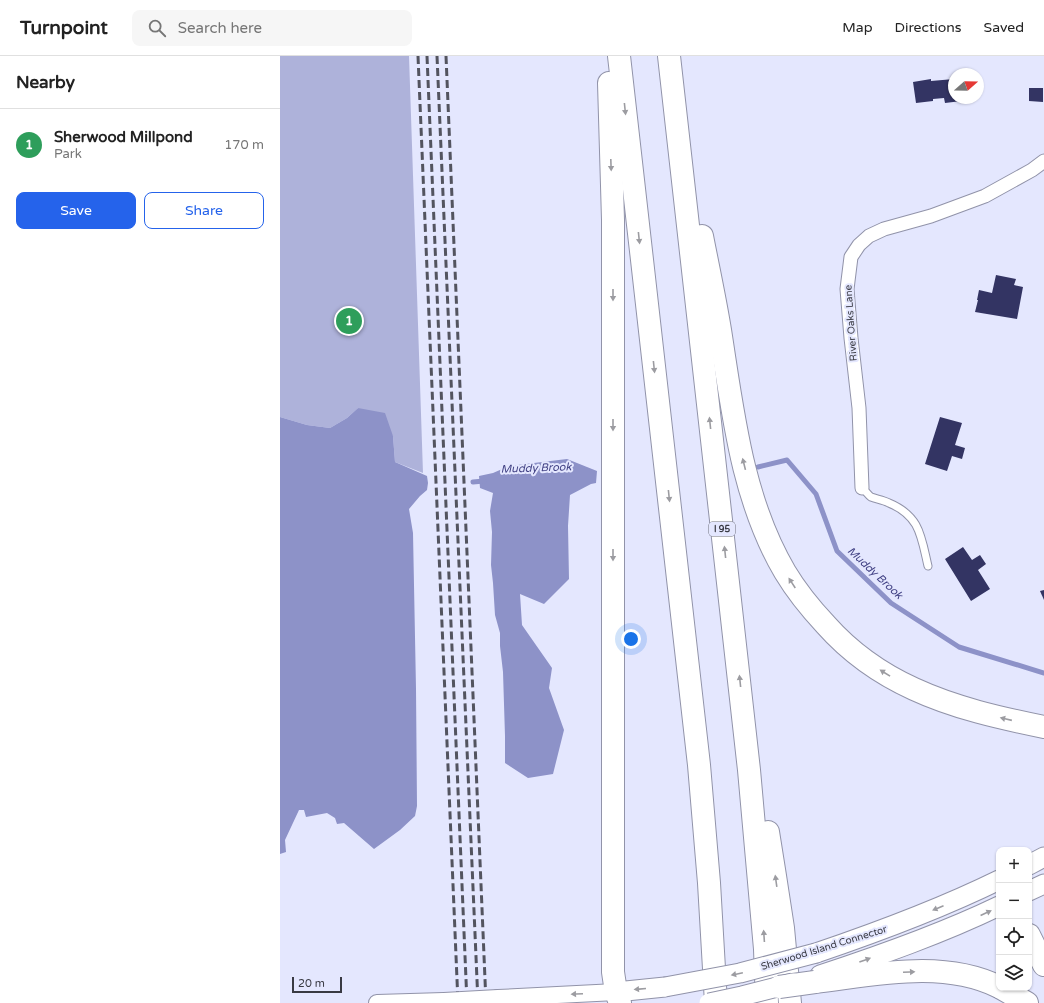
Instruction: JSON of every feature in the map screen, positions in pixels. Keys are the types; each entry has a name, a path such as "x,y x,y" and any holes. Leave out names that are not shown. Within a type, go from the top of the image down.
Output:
{"highway":[{"path":"609,56 613,236 613,972 618,997"},
{"path":"619,56 699,765 709,883 716,1003"},
{"name":"I 95","path":"669,56 743,710 765,949 779,998"},
{"path":"671,81 717,310 731,400 742,457 759,517 774,552 786,573 804,600 834,634 874,667 894,679 913,689 963,708 1044,727"},
{"path":"1032,941 1044,965"},
{"path":"779,998 815,979 917,971 956,973 996,985"},
{"path":"1007,991 1027,1003"}],"main road":[{"path":"1032,863 1044,857"},
{"name":"Sherwood Island Connector","path":"618,997 740,973 816,953 904,922 970,895 996,882"},
{"path":"1032,890 1044,884"},
{"path":"815,979 944,931 996,907"},
{"path":"709,1003 779,998"}],"street":[{"name":"River Oaks Lane","path":"862,488 859,408 847,289 851,257 859,245 869,236 884,229 931,216 985,196 1032,170 1044,161"},
{"name":"Sherwood Island Connector","path":"377,1003 498,998 618,997"}],"lane":[{"path":"862,488 870,496 881,499 895,506 911,517 921,535 928,566"}],"shaded area":[{"path":"280,56 409,56 423,473 395,462 393,436 358,408 347,418 330,428 307,425 280,417"}],"water":[{"path":"358,408 385,413 393,436 395,462 427,476 427,490 409,509 413,533 417,806 415,816 400,830 374,849 344,823 337,824 335,818 327,813 306,817 304,810 299,810 285,840 286,852 280,854 280,417 307,425 330,428 347,418"},
{"path":"567,459 597,471 596,483 570,495 568,526 569,579 544,604 520,594 522,625 552,668 549,688 564,730 553,774 528,778 505,763 503,672 500,633 495,615 491,565 492,532 490,511 493,493 480,488 479,476 493,473 509,466"}],"building":[{"path":"931,79 931,81 948,80 948,103 945,103 944,98 916,103 913,82"},
{"path":"1029,88 1043,88 1043,102 1029,101"},
{"path":"996,275 1016,279 1014,285 1023,287 1017,319 975,312 979,290 992,293"},
{"path":"940,417 962,423 955,445 965,448 962,459 952,456 947,471 925,464"},
{"path":"963,547 972,560 980,555 986,564 978,570 990,589 971,601 945,559"},
{"path":"1044,590 1044,600 1040,591"}],"waterway":[{"name":"Muddy Brook","path":"758,467 787,460 816,494 837,551 891,603 959,647 1044,673"},
{"name":"Muddy Brook","path":"473,482 484,481"}],"railway":[{"path":"418,56 458,1003"},
{"path":"427,56 467,1003"},
{"path":"437,56 478,1003"},
{"path":"446,56 486,1003"}],"place":[{"name":"Sherwood Millpond","path":"349,321"}]}
